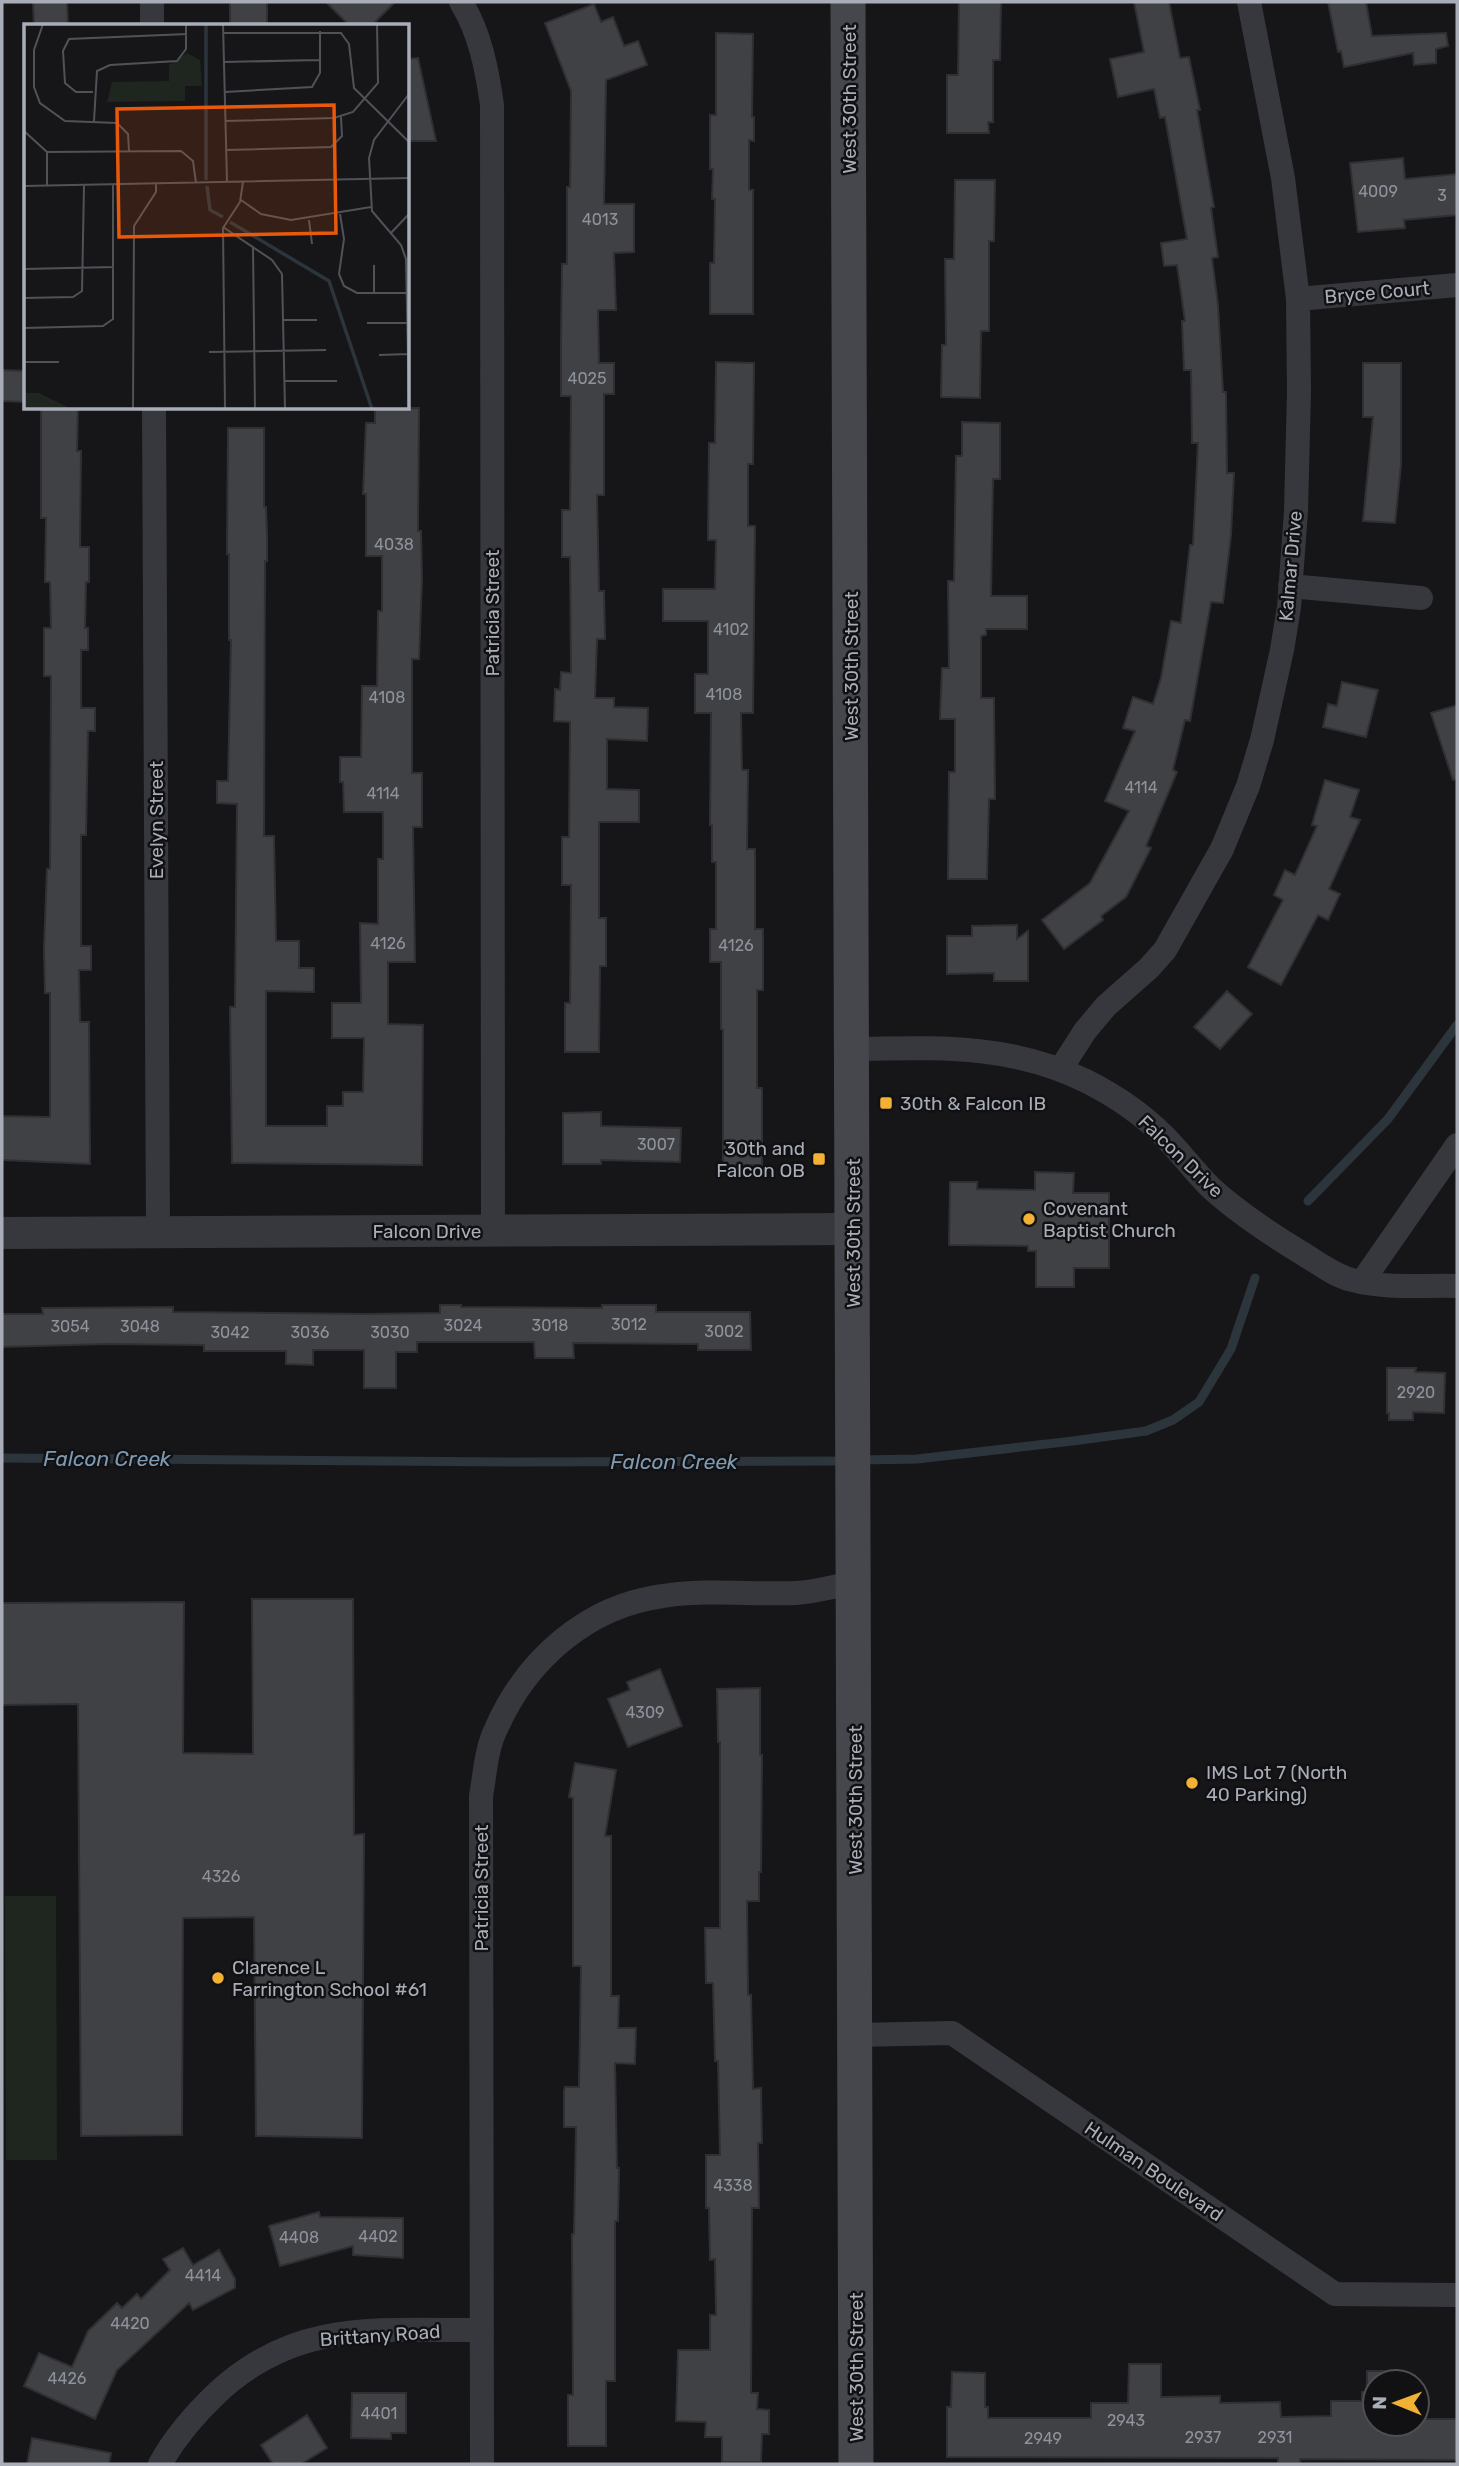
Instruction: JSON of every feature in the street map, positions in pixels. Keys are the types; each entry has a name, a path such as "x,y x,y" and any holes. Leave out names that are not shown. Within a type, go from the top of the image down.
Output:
{"main road":[{"name":"West 30th Street","path":"848,2 856,2464"}],"street":[{"path":"152,2 152,24"},
{"name":"Patricia Street","path":"461,2 478,39 490,85 492,105 493,1230"},
{"name":"Kalmar Drive","path":"1060,1070 1085,1031 1106,1006 1165,950 1222,849 1248,786 1262,740 1282,650 1289,607 1296,511 1299,418 1298,299 1283,178 1250,2"},
{"name":"Bryce Court","path":"1298,299 1457,285"},
{"name":"Evelyn Street","path":"154,410 158,1232"},
{"path":"1290,586 1421,598"},
{"name":"Falcon Drive","path":"852,1049 971,1048 1024,1058 1060,1070 1110,1095 1143,1118 1164,1136 1209,1185 1249,1219 1334,1273 1362,1282 1388,1285 1457,1286"},
{"path":"1362,1282 1457,1145"},
{"name":"Falcon Drive","path":"2,1233 852,1229"},
{"name":"Patricia Street","path":"482,2464 481,1796 496,1729 523,1680 550,1649 608,1612 661,1596 690,1593 799,1593 854,1583"},
{"name":"Hulman Boulevard","path":"856,2035 952,2033 1335,2294 1457,2295"},
{"name":"Brittany Road","path":"160,2464 175,2439 223,2387 251,2365 289,2346 346,2333 482,2330"}],"shaded area":[{"path":"5,1896 56,1896 57,2160 6,2160"}],"building":[{"path":"33,2 67,2 68,24 34,24"},
{"path":"230,2 267,2 267,24 230,24"},
{"path":"326,2 395,2 373,24 348,24"},
{"path":"959,2 1001,2 1000,60 993,60 993,122 988,122 989,133 947,133 947,75 958,75"},
{"path":"1134,2 1169,2 1180,58 1189,57 1200,110 1197,110 1214,207 1211,208 1218,257 1212,258 1218,305 1223,392 1226,392 1227,473 1234,473 1231,535 1223,603 1211,602 1190,721 1185,720 1173,770 1177,772 1146,846 1151,848 1126,897 1101,916 1103,920 1064,949 1042,920 1090,883 1129,811 1105,801 1135,731 1123,728 1133,697 1153,704 1161,678 1171,621 1181,623 1190,545 1193,545 1198,443 1192,443 1191,370 1184,370 1182,321 1185,321 1177,265 1164,266 1161,243 1187,239 1165,117 1160,118 1154,89 1118,97 1110,59 1144,52"},
{"path":"1328,2 1366,2 1372,36 1446,33 1448,46 1436,49 1436,63 1414,65 1413,53 1344,67 1341,51 1338,52"},
{"path":"594,4 601,22 613,17 624,46 638,41 647,65 606,80 604,204 634,204 634,252 614,253 616,310 598,310 599,363 614,363 614,394 604,394 604,495 597,495 599,591 604,591 605,639 597,639 595,698 614,698 614,707 648,708 647,741 607,739 607,789 639,790 639,822 599,822 599,918 606,918 606,966 600,966 599,1052 565,1052 565,1003 570,1003 571,885 562,885 562,837 569,837 570,722 554,721 555,689 560,690 561,672 571,673 570,557 562,557 562,510 570,510 571,396 561,396 561,342 562,264 567,264 571,91 545,23"},
{"path":"716,33 753,34 754,141 749,140 749,190 753,190 753,314 710,314 710,263 714,263 715,199 712,199 713,169 710,169 710,115 716,115"},
{"path":"418,58 436,141 410,141 410,59"},
{"path":"1403,158 1405,179 1457,174 1457,215 1404,220 1405,228 1358,232 1350,163"},
{"path":"955,180 995,180 994,241 989,241 989,331 981,331 980,398 941,397 942,345 946,345 945,259 954,259"},
{"path":"716,362 754,363 753,464 748,464 748,526 755,526 753,713 741,713 742,770 748,770 747,849 755,849 755,929 763,929 763,990 757,990 757,1088 762,1088 762,1165 723,1165 721,962 710,962 710,929 716,929 716,862 712,862 710,825 711,713 695,713 695,674 708,674 708,621 663,621 663,589 715,589 716,540 708,540 709,443 715,443"},
{"path":"1363,363 1401,363 1401,465 1395,523 1363,521 1373,417 1363,417"},
{"path":"2,370 24,371 24,402 2,401"},
{"path":"419,408 418,531 421,531 422,578 419,659 412,659 412,773 422,773 422,827 413,827 415,962 388,962 388,1024 423,1025 422,1165 232,1163 230,1007 235,1007 237,804 217,803 217,781 228,781 231,640 227,554 228,428 264,428 267,561 264,836 274,836 276,941 299,941 299,968 314,968 314,992 266,991 266,1126 327,1126 327,1106 343,1106 343,1092 363,1092 364,1038 332,1038 332,1003 361,1003 360,923 378,924 378,859 383,859 383,812 344,812 343,782 340,782 340,757 361,757 362,686 377,686 378,611 382,611 382,556 366,556 366,494 363,494 366,423 375,423 375,410"},
{"path":"41,410 78,410 77,451 81,451 80,547 89,547 85,628 88,628 88,650 81,650 81,708 95,708 95,731 88,731 86,835 81,835 81,946 91,946 91,970 79,970 80,1022 89,1022 90,1164 2,1160 2,1116 50,1117 50,993 45,993 44,948 47,869 50,869 51,676 44,676 44,628 51,628 50,582 45,582 46,518 41,518"},
{"path":"962,422 1000,423 1000,479 993,479 991,596 1027,596 1027,629 986,629 986,635 981,636 981,698 994,698 995,799 989,799 987,879 948,879 949,772 955,772 955,719 940,719 942,668 949,668 948,581 954,581 956,456 962,456"},
{"path":"1342,682 1378,690 1366,737 1323,727 1328,704 1337,706"},
{"path":"1457,705 1457,779 1453,780 1431,713"},
{"path":"1325,780 1359,790 1350,817 1360,820 1329,889 1340,894 1328,920 1318,915 1281,985 1248,967 1283,900 1274,895 1285,870 1295,875 1317,826 1312,825"},
{"path":"1017,925 1017,939 1028,931 1028,981 994,981 994,973 947,974 947,936 972,936 972,926"},
{"path":"1227,991 1252,1014 1220,1049 1194,1027"},
{"path":"601,1112 601,1126 681,1128 680,1162 601,1160 601,1164 563,1164 563,1113"},
{"name":"Covenant Baptist Church","path":"1035,1172 1074,1173 1073,1193 1109,1193 1109,1268 1074,1268 1074,1287 1036,1287 1036,1251 1028,1251 1028,1246 949,1245 950,1182 977,1182 977,1189 1035,1190"},
{"path":"440,1305 602,1308 602,1305 656,1305 656,1312 750,1312 751,1350 698,1350 698,1344 573,1343 574,1358 535,1358 534,1342 417,1342 417,1352 396,1352 396,1388 364,1388 364,1350 313,1350 313,1365 286,1364 286,1351 204,1351 204,1345 2,1347 2,1314 43,1314 42,1308 173,1307 173,1312 364,1314 440,1313"},
{"path":"1387,1368 1416,1368 1415,1372 1445,1373 1444,1413 1413,1412 1413,1420 1389,1420"},
{"path":"252,1599 353,1599 354,1835 364,1834 362,2138 256,2136 254,1917 183,1918 182,2135 81,2136 78,1704 2,1705 2,1603 184,1602 183,1753 253,1754"},
{"path":"660,1669 682,1726 628,1747 608,1699 630,1690 627,1682"},
{"path":"760,1688 761,1872 759,1901 747,1901 753,2089 761,2088 762,2143 758,2143 759,2208 752,2208 751,2393 758,2393 757,2409 769,2410 769,2434 762,2434 761,2462 722,2462 722,2437 705,2437 706,2422 676,2421 678,2350 710,2350 710,2315 716,2315 715,2259 710,2260 709,2208 706,2208 706,2155 720,2155 718,2061 715,2061 713,1983 706,1983 705,1928 720,1928 720,1742 717,1689"},
{"path":"575,1763 616,1770 605,1836 611,1836 611,1996 619,1996 618,2028 636,2028 635,2064 615,2063 619,2168 618,2221 615,2221 615,2381 606,2381 606,2446 568,2446 568,2395 573,2395 572,2234 576,2127 564,2127 564,2091 565,2087 579,2087 581,1966 573,1966 573,1798 569,1797"},
{"path":"319,2212 320,2217 403,2218 403,2258 353,2255 353,2246 280,2266 269,2226"},
{"path":"183,2248 193,2265 219,2250 235,2279 235,2288 193,2310 189,2303 117,2370 95,2419 24,2386 39,2353 72,2367 88,2331 117,2303 122,2308 137,2294 141,2299 170,2270 163,2259"},
{"path":"1129,2364 1161,2364 1161,2397 1220,2396 1220,2403 1280,2402 1281,2417 1331,2416 1331,2401 1361,2401 1361,2438 1431,2438 1431,2419 1457,2419 1457,2460 1300,2459 1300,2463 1278,2463 1278,2458 947,2457 947,2407 951,2407 952,2372 985,2373 985,2407 988,2407 988,2418 1091,2418 1091,2403 1128,2403"},
{"path":"352,2393 406,2393 406,2433 391,2433 391,2439 351,2438"},
{"path":"307,2415 327,2448 301,2464 273,2464 261,2445"},
{"path":"32,2438 111,2453 109,2464 27,2464"}],"waterway":[{"name":"Falcon Creek","path":"1308,1201 1388,1119 1457,1025"},
{"name":"Falcon Creek","path":"861,1460 917,1459 1073,1441 1146,1431 1173,1420 1199,1402 1231,1349 1255,1278"},
{"name":"Falcon Creek","path":"2,1458 512,1462 847,1461"}],"place":[{"name":"30th & Falcon IB","path":"886,1103"},
{"name":"30th and Falcon OB","path":"819,1159"},
{"name":"Covenant Baptist Church","path":"1029,1219"},
{"name":"IMS Lot 7 (North 40 Parking)","path":"1192,1783"},
{"name":"Clarence L Farrington School #61","path":"218,1978"}]}
